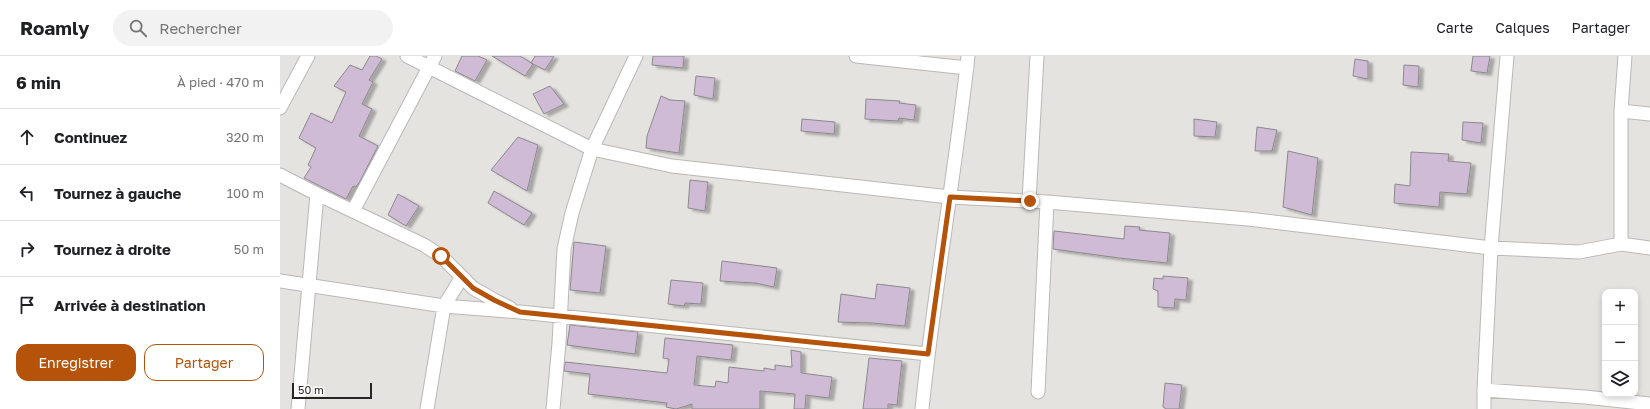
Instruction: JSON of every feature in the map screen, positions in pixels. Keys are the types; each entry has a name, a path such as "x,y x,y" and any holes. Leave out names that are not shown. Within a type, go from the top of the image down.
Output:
{"street":[{"path":"280,108 308,56"},
{"path":"407,56 432,61 592,149 672,166 950,197 1047,202 1248,219 1491,248 1579,252 1622,244 1650,248"},
{"path":"553,409 564,249 572,213 592,149 636,56"},
{"path":"856,56 967,62 922,409"},
{"path":"1030,201 1037,56"},
{"path":"1484,409 1491,248 1507,56"},
{"path":"1622,244 1622,111 1625,56"},
{"path":"353,211 432,61"},
{"path":"1622,111 1650,114"},
{"path":"280,175 424,245 441,256 473,288 520,312"},
{"path":"298,409 317,194"},
{"path":"1038,392 1047,202"},
{"path":"427,409 444,306 462,277"},
{"path":"280,281 444,306 520,312 928,354"},
{"path":"1484,390 1585,397 1650,404"}],"building":[{"path":"370,56 376,56 382,59 369,80 373,82 362,104 372,109 359,136 378,146 359,183 355,187 353,186 346,199 304,178 311,167 308,165 316,148 299,138 311,113 332,123 346,92 334,86 350,65 362,70"},
{"path":"462,56 478,56 487,60 475,81 455,71"},
{"path":"492,56 520,56 533,64 525,76"},
{"path":"535,56 554,56 545,70 531,63"},
{"path":"653,56 684,56 683,68 652,65"},
{"path":"1473,56 1490,56 1487,73 1471,71"},
{"path":"1355,59 1368,61 1368,79 1353,76"},
{"path":"1404,65 1419,66 1418,87 1403,85"},
{"path":"696,76 715,78 713,99 694,95"},
{"path":"550,86 564,104 544,114 533,94"},
{"path":"661,96 670,100 685,101 679,153 646,148 647,136"},
{"path":"866,99 900,101 899,103 916,105 914,120 899,118 898,121 865,119"},
{"path":"802,119 835,122 834,134 801,131"},
{"path":"1194,119 1217,122 1215,137 1194,136"},
{"path":"1463,122 1483,123 1481,143 1462,140"},
{"path":"1257,127 1277,130 1272,151 1255,151"},
{"path":"518,137 538,145 527,191 491,170"},
{"path":"1288,151 1318,158 1312,215 1283,207"},
{"path":"1411,152 1449,154 1448,161 1471,163 1467,194 1440,192 1439,207 1394,203 1395,184 1410,186"},
{"path":"690,180 708,182 705,211 688,208"},
{"path":"494,191 532,213 524,225 488,203"},
{"path":"398,194 419,206 406,226 388,215"},
{"path":"1125,226 1140,227 1139,230 1170,233 1167,263 1053,249 1054,231 1124,239"},
{"path":"574,242 606,246 600,293 570,290"},
{"path":"722,261 777,268 774,287 755,283 720,281"},
{"path":"1163,276 1188,278 1186,300 1175,299 1174,308 1158,307 1158,291 1153,289 1154,278 1163,279"},
{"path":"671,280 703,283 701,304 685,303 684,306 668,304"},
{"path":"877,284 910,288 905,326 838,322 841,294 875,299"},
{"path":"570,325 638,332 635,354 567,345"},
{"path":"665,338 733,345 731,360 697,356 694,385 715,387 716,381 728,383 729,367 764,371 764,368 775,370 775,365 792,367 791,350 801,352 801,373 832,377 829,398 806,395 805,409 794,409 795,394 760,391 760,409 692,409 692,404 676,409 666,407 667,403 588,394 590,374 564,371 565,362 667,373 669,359 663,358"},
{"path":"869,358 902,361 897,405 888,404 888,409 863,409"},
{"path":"1165,383 1182,385 1179,409 1166,409 1163,407"}],"route":[{"path":"441,256 473,288 520,312 928,354 950,197 1030,201"}]}
